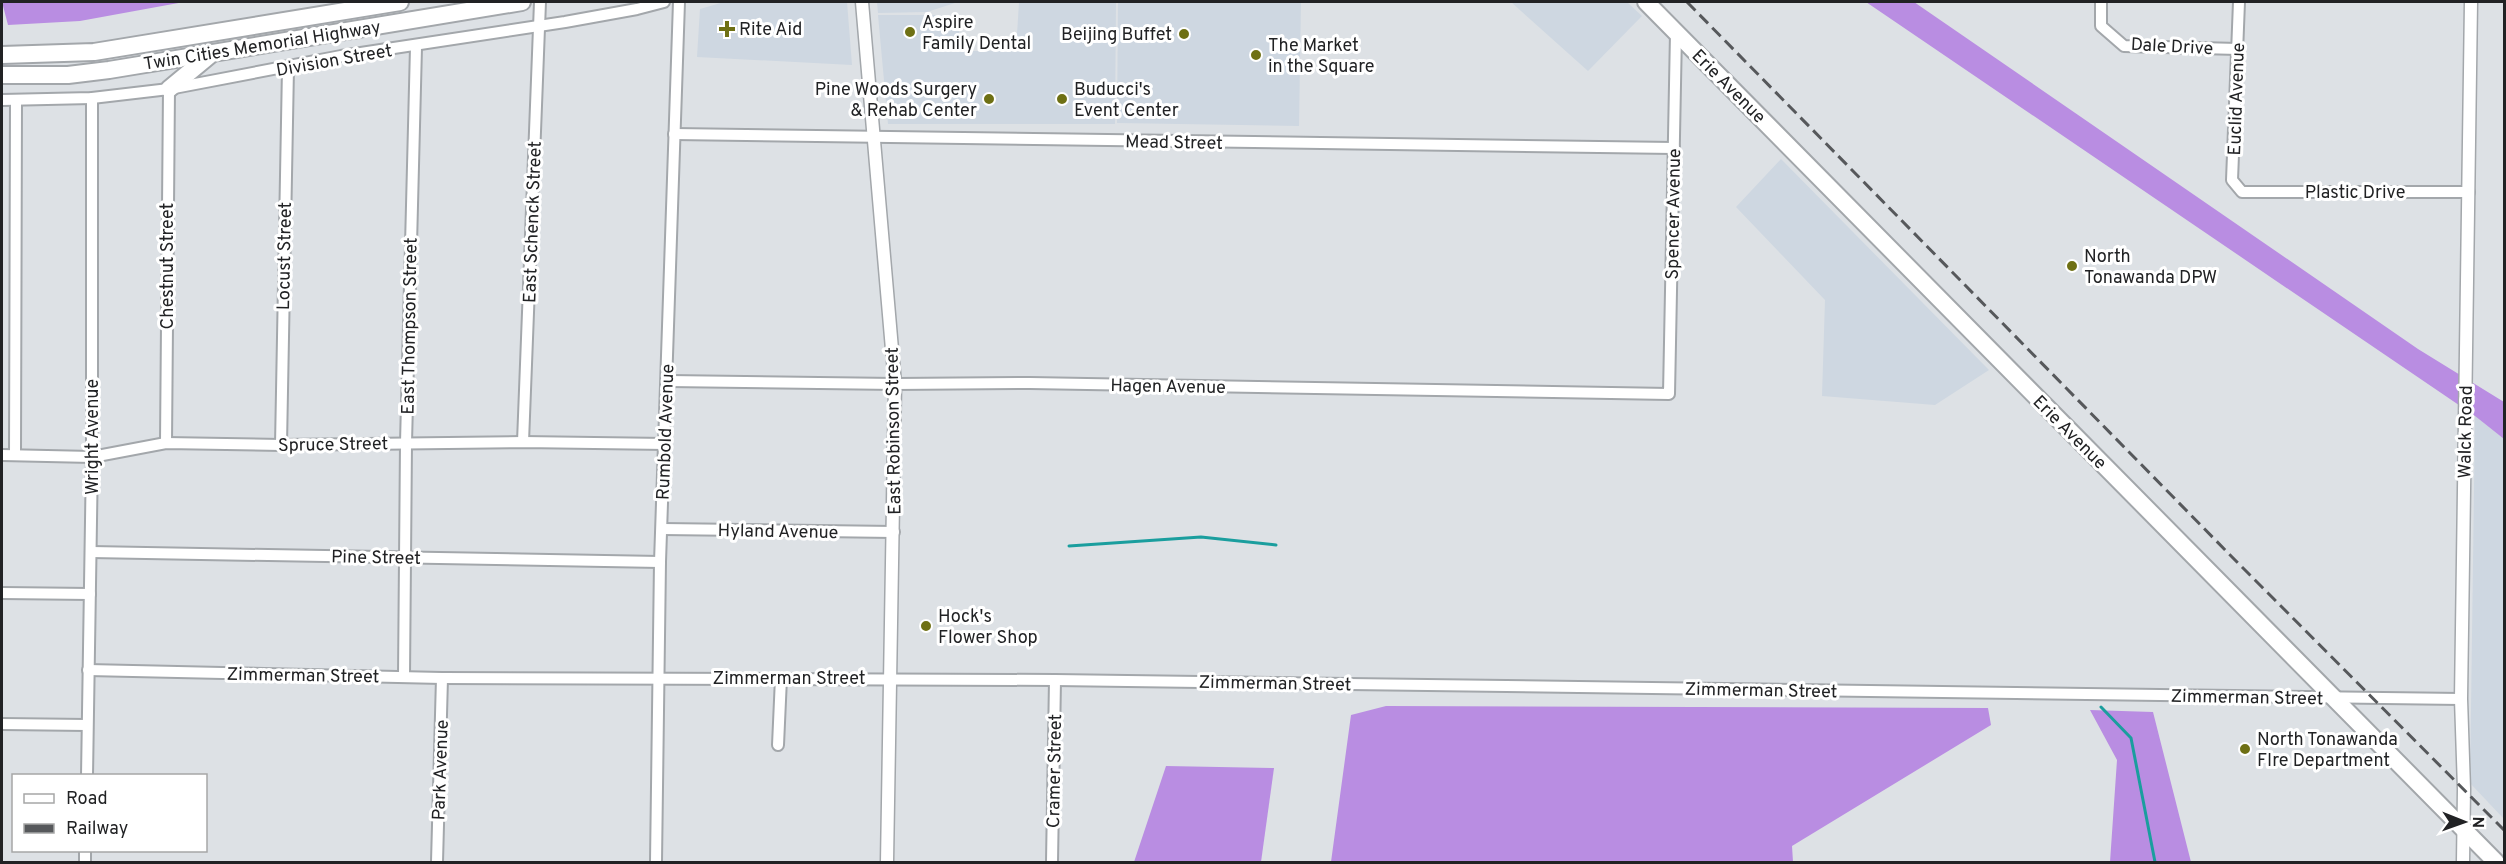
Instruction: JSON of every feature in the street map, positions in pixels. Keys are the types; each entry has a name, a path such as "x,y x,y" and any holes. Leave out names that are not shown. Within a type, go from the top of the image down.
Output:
{"main road":[{"name":"Twin Cities Memorial Highway","path":"2,55 94,52 400,2"},
{"name":"Twin Cities Memorial Highway","path":"2,75 68,75 211,55 522,2"},
{"name":"Erie Avenue","path":"1646,2 2496,862"},
{"path":"169,89 211,55"}],"street":[{"name":"East Schenck Street","path":"523,442 540,2"},
{"name":"Division Street","path":"2,100 92,98 169,89 288,68 340,56 416,47 637,9 664,2"},
{"name":"Rumbold Avenue","path":"656,862 660,562 666,444 679,2"},
{"name":"East Robinson Street","path":"862,2 895,384 887,862"},
{"name":"Dale Drive","path":"2101,2 2101,26 2124,46 2238,49"},
{"name":"Euclid Avenue","path":"2239,2 2232,180 2242,192"},
{"name":"Walck Road","path":"2463,862 2461,699 2471,2"},
{"name":"Spencer Avenue","path":"1669,394 1676,33"},
{"name":"East Thompson Street","path":"404,677 406,443 416,47"},
{"name":"Locust Street","path":"281,445 288,68"},
{"name":"Chestnut Street","path":"166,443 169,89"},
{"name":"Wright Avenue","path":"87,774 92,457 92,98"},
{"path":"15,455 16,100"},
{"name":"Mead Street","path":"674,134 1674,148"},
{"name":"Plastic Drive","path":"2242,192 2469,192"},
{"name":"Hagen Avenue","path":"668,381 1030,383 1669,394"},
{"name":"Spruce Street","path":"2,455 92,457 166,443 666,444"},
{"name":"Hyland Avenue","path":"662,529 894,532"},
{"name":"Pine Street","path":"91,552 660,562"},
{"path":"2,593 90,594"},
{"name":"Zimmerman Street","path":"88,670 442,678 1055,680 2461,699"},
{"name":"Park Avenue","path":"437,862 442,678"},
{"path":"778,745 781,678"},
{"name":"Cramer Street","path":"1052,862 1055,680"},
{"path":"2,724 87,725"}],"shaded area":[{"path":"2,2 184,2 80,21 8,25"},
{"path":"724,2 847,2 852,65 697,57 700,9"},
{"path":"877,2 958,2 927,12 878,13"},
{"path":"1019,2 1116,2 1115,124 888,124 878,15 959,15 959,51 1016,51"},
{"path":"1118,2 1301,2 1299,126 1117,123"},
{"path":"1511,2 1627,2 1642,16 1588,71"},
{"path":"1866,2 1914,2 2418,349 2504,402 2504,439 2475,416"},
{"path":"1781,159 1989,370 1935,405 1822,396 1825,300 1736,207"},
{"path":"2475,416 2504,439 2504,819 2470,783"},
{"path":"1386,706 1988,708 1991,725 1792,846 1793,862 1331,862 1351,715"},
{"path":"2090,710 2153,712 2191,862 2110,862 2117,760"},
{"path":"1166,766 1274,768 1261,862 1134,862"}],"waterway":[{"path":"1069,546 1201,537 1276,545"},
{"path":"2101,707 2131,738 2155,862"}],"railway":[{"path":"1687,2 2236,561 2504,830"}],"place":[{"name":"Rite Aid","path":"727,29"},
{"name":"Aspire Family Dental","path":"910,32"},
{"name":"Beijing Buffet","path":"1184,34"},
{"name":"The Market in the Square","path":"1256,55"},
{"name":"Pine Woods Surgery & Rehab Center","path":"989,99"},
{"name":"Buducci's Event Center","path":"1062,99"},
{"name":"North Tonawanda DPW","path":"2072,266"},
{"name":"Hock's Flower Shop","path":"926,626"},
{"name":"North Tonawanda FIre Department","path":"2245,749"}]}
